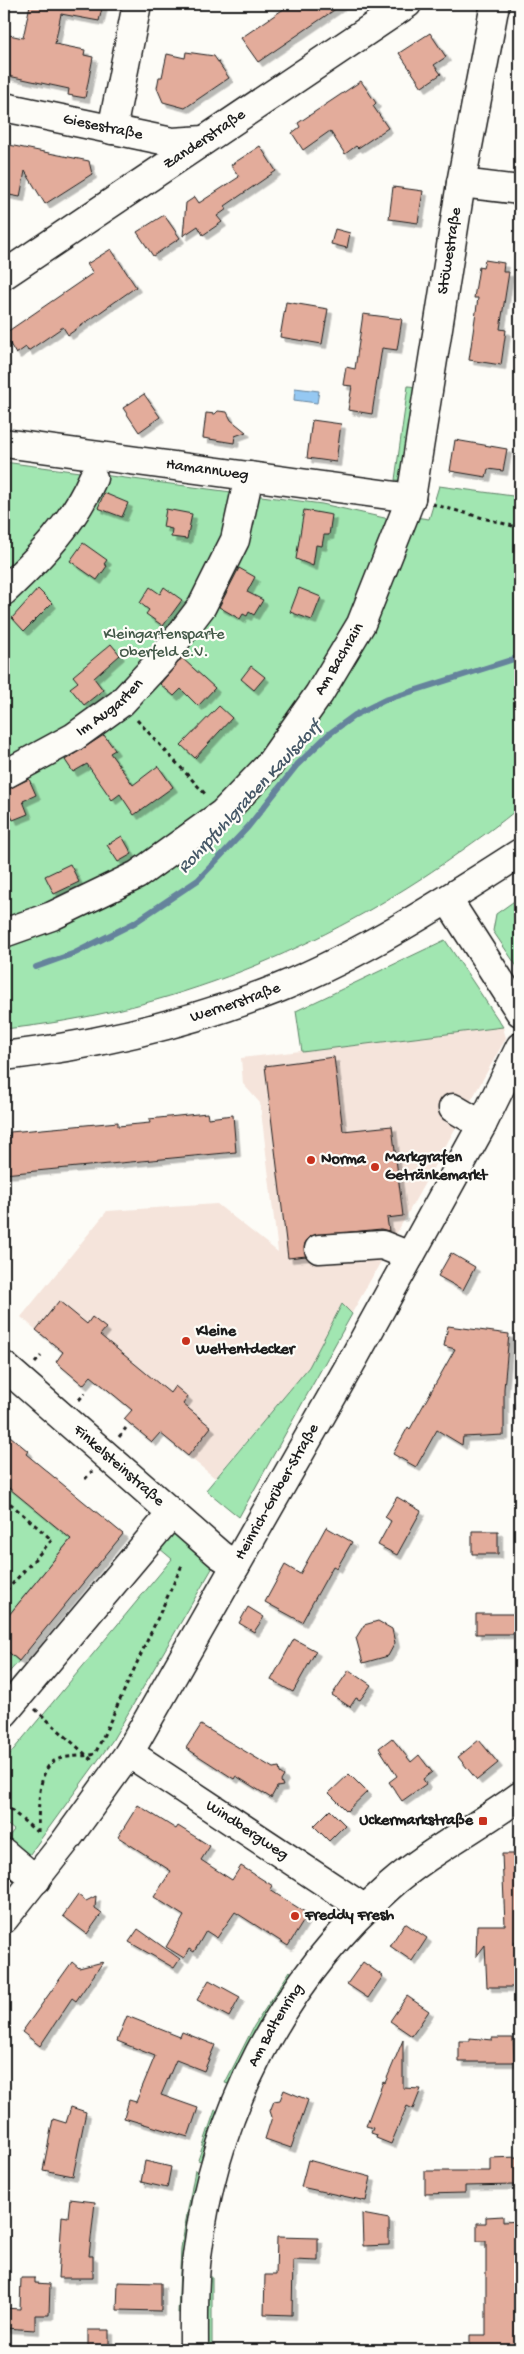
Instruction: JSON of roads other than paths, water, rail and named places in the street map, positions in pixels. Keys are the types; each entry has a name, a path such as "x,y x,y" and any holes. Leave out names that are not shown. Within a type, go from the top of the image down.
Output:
{"street":[{"path":"112,130 137,4"},
{"name":"Zanderstraße","path":"4,275 407,4"},
{"name":"Stöwestraße","path":"411,498 461,183 495,4"},
{"name":"Giesestraße","path":"4,107 172,142 204,140"},
{"path":"461,183 520,190"},
{"name":"Hamannweg","path":"4,443 411,498"},
{"name":"Im Augarten","path":"4,775 74,737 121,703 161,660 202,606 235,540 249,476"},
{"path":"4,592 47,550 83,501 93,478"},
{"name":"Am Bachrain","path":"4,934 52,916 137,875 223,813 269,765 319,694 361,624 411,498"},
{"path":"520,853 448,900 520,1012"},
{"name":"Wernerstraße","path":"4,1056 116,1039 175,1024 236,1004 280,988 373,943 448,900"},
{"name":"Heinrich-Grüber-Straße","path":"4,1919 36,1880 129,1753 410,1256 482,1125 520,1047"},
{"path":"453,1108 482,1125"},
{"path":"319,1249 382,1246 410,1256"},
{"name":"Finkelsteinstraße","path":"4,1366 220,1555 236,1565"},
{"path":"12,1704 172,1513"},
{"name":"Windbergweg","path":"129,1753 365,1909"},
{"name":"Am Baltenring","path":"194,2350 198,2249 213,2170 225,2130 241,2088 269,2032 306,1976 365,1909 415,1866 520,1796"},
{"path":"4,1853 36,1880"}],"water":[{"path":"295,388 319,391 317,403 294,400"}],"waterway":[{"name":"Rohrpfuhlgraben Kaulsdorf","path":"36,967 75,953 134,923 198,880 248,827 297,765 329,734 355,715 385,700 520,657"}],"place":[{"name":"Norma","path":"311,1160"},
{"name":"Markgrafen Getränkemarkt","path":"375,1167"},
{"name":"Kleine Weltentdecker","path":"186,1341"},
{"name":"Uckermarkstraße","path":"483,1821"},
{"name":"Freddy Fresh","path":"295,1916"}],"park label":[{"name":"Kleingartensparte Oberfeld e.V.","path":"164,644"}]}
